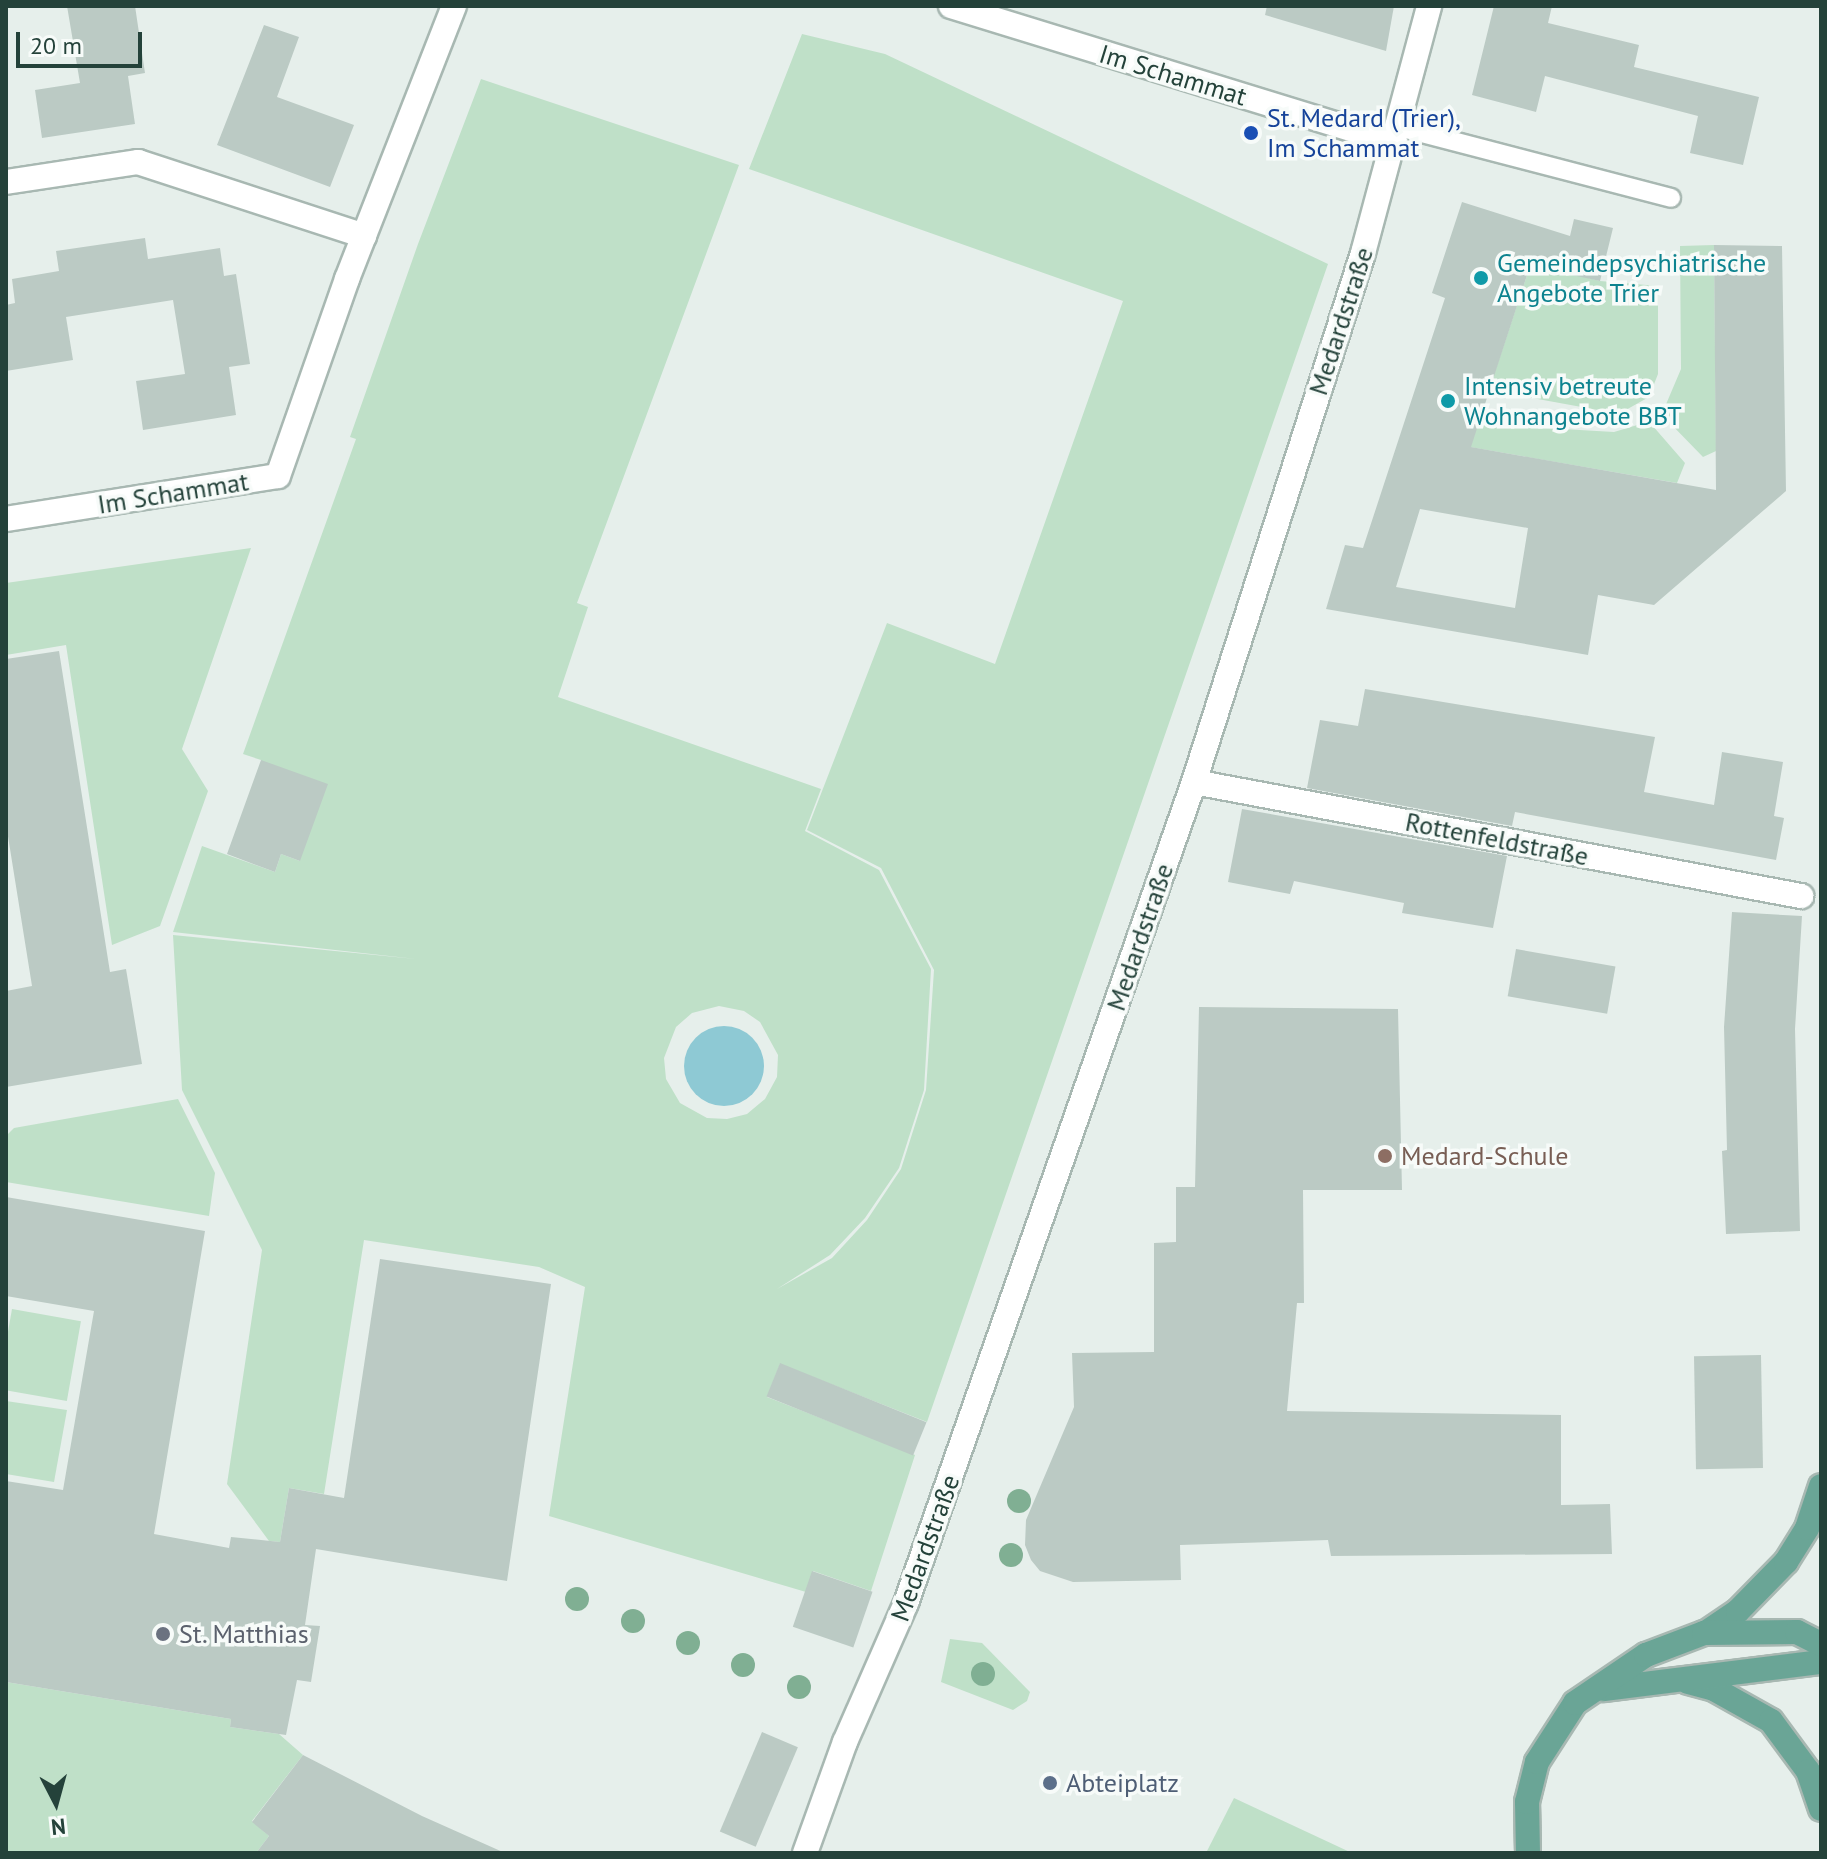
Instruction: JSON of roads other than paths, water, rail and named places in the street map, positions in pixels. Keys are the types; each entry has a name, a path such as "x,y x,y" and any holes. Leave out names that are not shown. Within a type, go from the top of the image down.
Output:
{"main road":[{"path":"1528,1853 1527,1802 1537,1762 1559,1720 1594,1690 1659,1649 1704,1633 1738,1611 1786,1562 1807,1528 1821,1486"},
{"path":"1704,1633 1797,1632 1821,1644"},
{"path":"1594,1690 1821,1662"},
{"path":"1674,1678 1714,1689 1771,1721 1808,1771 1821,1809"}],"street":[{"name":"Im Schammat","path":"6,519 278,476 364,236 454,6"},
{"name":"Im Schammat","path":"951,6 1397,135"},
{"name":"Medardstraße","path":"805,1853 845,1742 912,1588 1194,782 1397,135 1429,6"},
{"path":"6,182 138,162 364,236"},
{"name":"Rottenfeldstraße","path":"1194,782 1801,896"}],"lane":[{"path":"1397,135 1671,198"}],"water":[{"path":"716,1026 732,1026 753,1037 764,1058 764,1074 753,1095 732,1106 716,1106 702,1100 690,1088 684,1074 684,1058 690,1044 702,1032"}],"place":[{"name":"St. Medard (Trier), Im Schammat","path":"1251,133"},
{"name":"Gemeindepsychiatrische Angebote Trier","path":"1481,278"},
{"name":"Intensiv betreute Wohnangebote BBT","path":"1448,401"},
{"name":"Medard-Schule","path":"1385,1156"},
{"name":"St. Matthias","path":"163,1634"},
{"name":"Abteiplatz","path":"1050,1783"}]}
